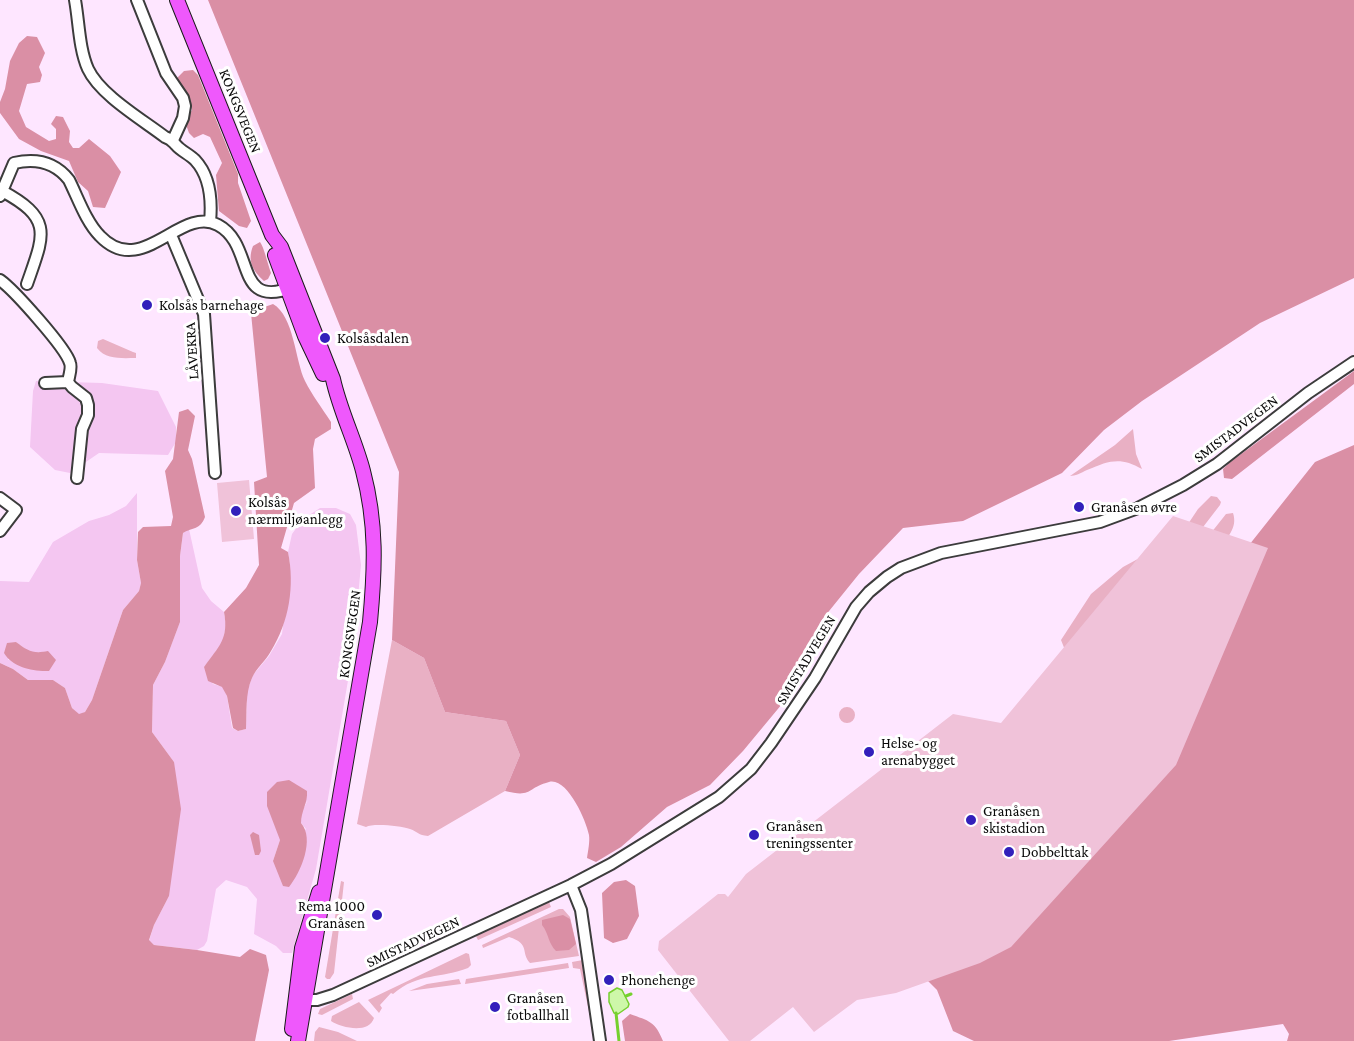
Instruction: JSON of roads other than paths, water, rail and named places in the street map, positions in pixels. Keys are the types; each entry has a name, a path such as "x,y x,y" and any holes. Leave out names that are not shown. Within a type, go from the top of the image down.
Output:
{"main road":[{"name":"KONGSVEGEN","path":"177,0 272,235 281,247 291,287 333,379 362,468 373,521 375,553 370,622 324,879 323,904 291,1041"},
{"name":"KONGSVEGEN","path":"298,1041 301,1000"}],"street":[{"path":"75,0 83,54 89,70 120,104 165,137 173,140 196,161 209,187 210,222"},
{"path":"137,0 166,72 183,98 185,106 183,118 173,140"},
{"path":"27,284 42,243 40,229 34,214 20,201 1,194 14,164 31,161 49,164 62,172 69,180 94,229 107,242 117,247 140,250 190,224 210,222 227,231 233,239 256,287 265,293 278,293 291,287"},
{"name":"LÅVEKRA","path":"171,235 204,314 215,472"},
{"path":"0,280 21,299 66,354 71,365 68,381 86,398 88,415 82,429 77,478"},
{"name":"SMISTADVEGEN","path":"301,1000 317,1000 333,995 571,885 611,864 719,797 742,777 771,743 792,714 856,607 868,592 887,577 923,559 941,554 1089,524 1138,508 1183,485 1217,464 1308,393 1354,362"},
{"path":"45,383 68,381"},
{"path":"0,498 16,510 0,531"},
{"path":"571,885 581,910 600,1041"}],"waterway":[{"path":"626,996 631,994"},
{"path":"616,1013 619,1041"}],"place":[{"name":"Kolsås barnehage","path":"147,305"},
{"name":"Kolsåsdalen","path":"325,338"},
{"name":"Granåsen øvre","path":"1079,507"},
{"name":"Kolsås nærmiljøanlegg","path":"236,511"},
{"name":"Helse- og arenabygget","path":"869,752"},
{"name":"Granåsen skistadion","path":"971,820"},
{"name":"Granåsen treningssenter","path":"754,835"},
{"name":"Dobbelttak","path":"1009,852"},
{"name":"Rema 1000 Granåsen","path":"377,915"},
{"name":"Phonehenge","path":"609,980"},
{"name":"Granåsen fotballhall","path":"495,1007"}]}
